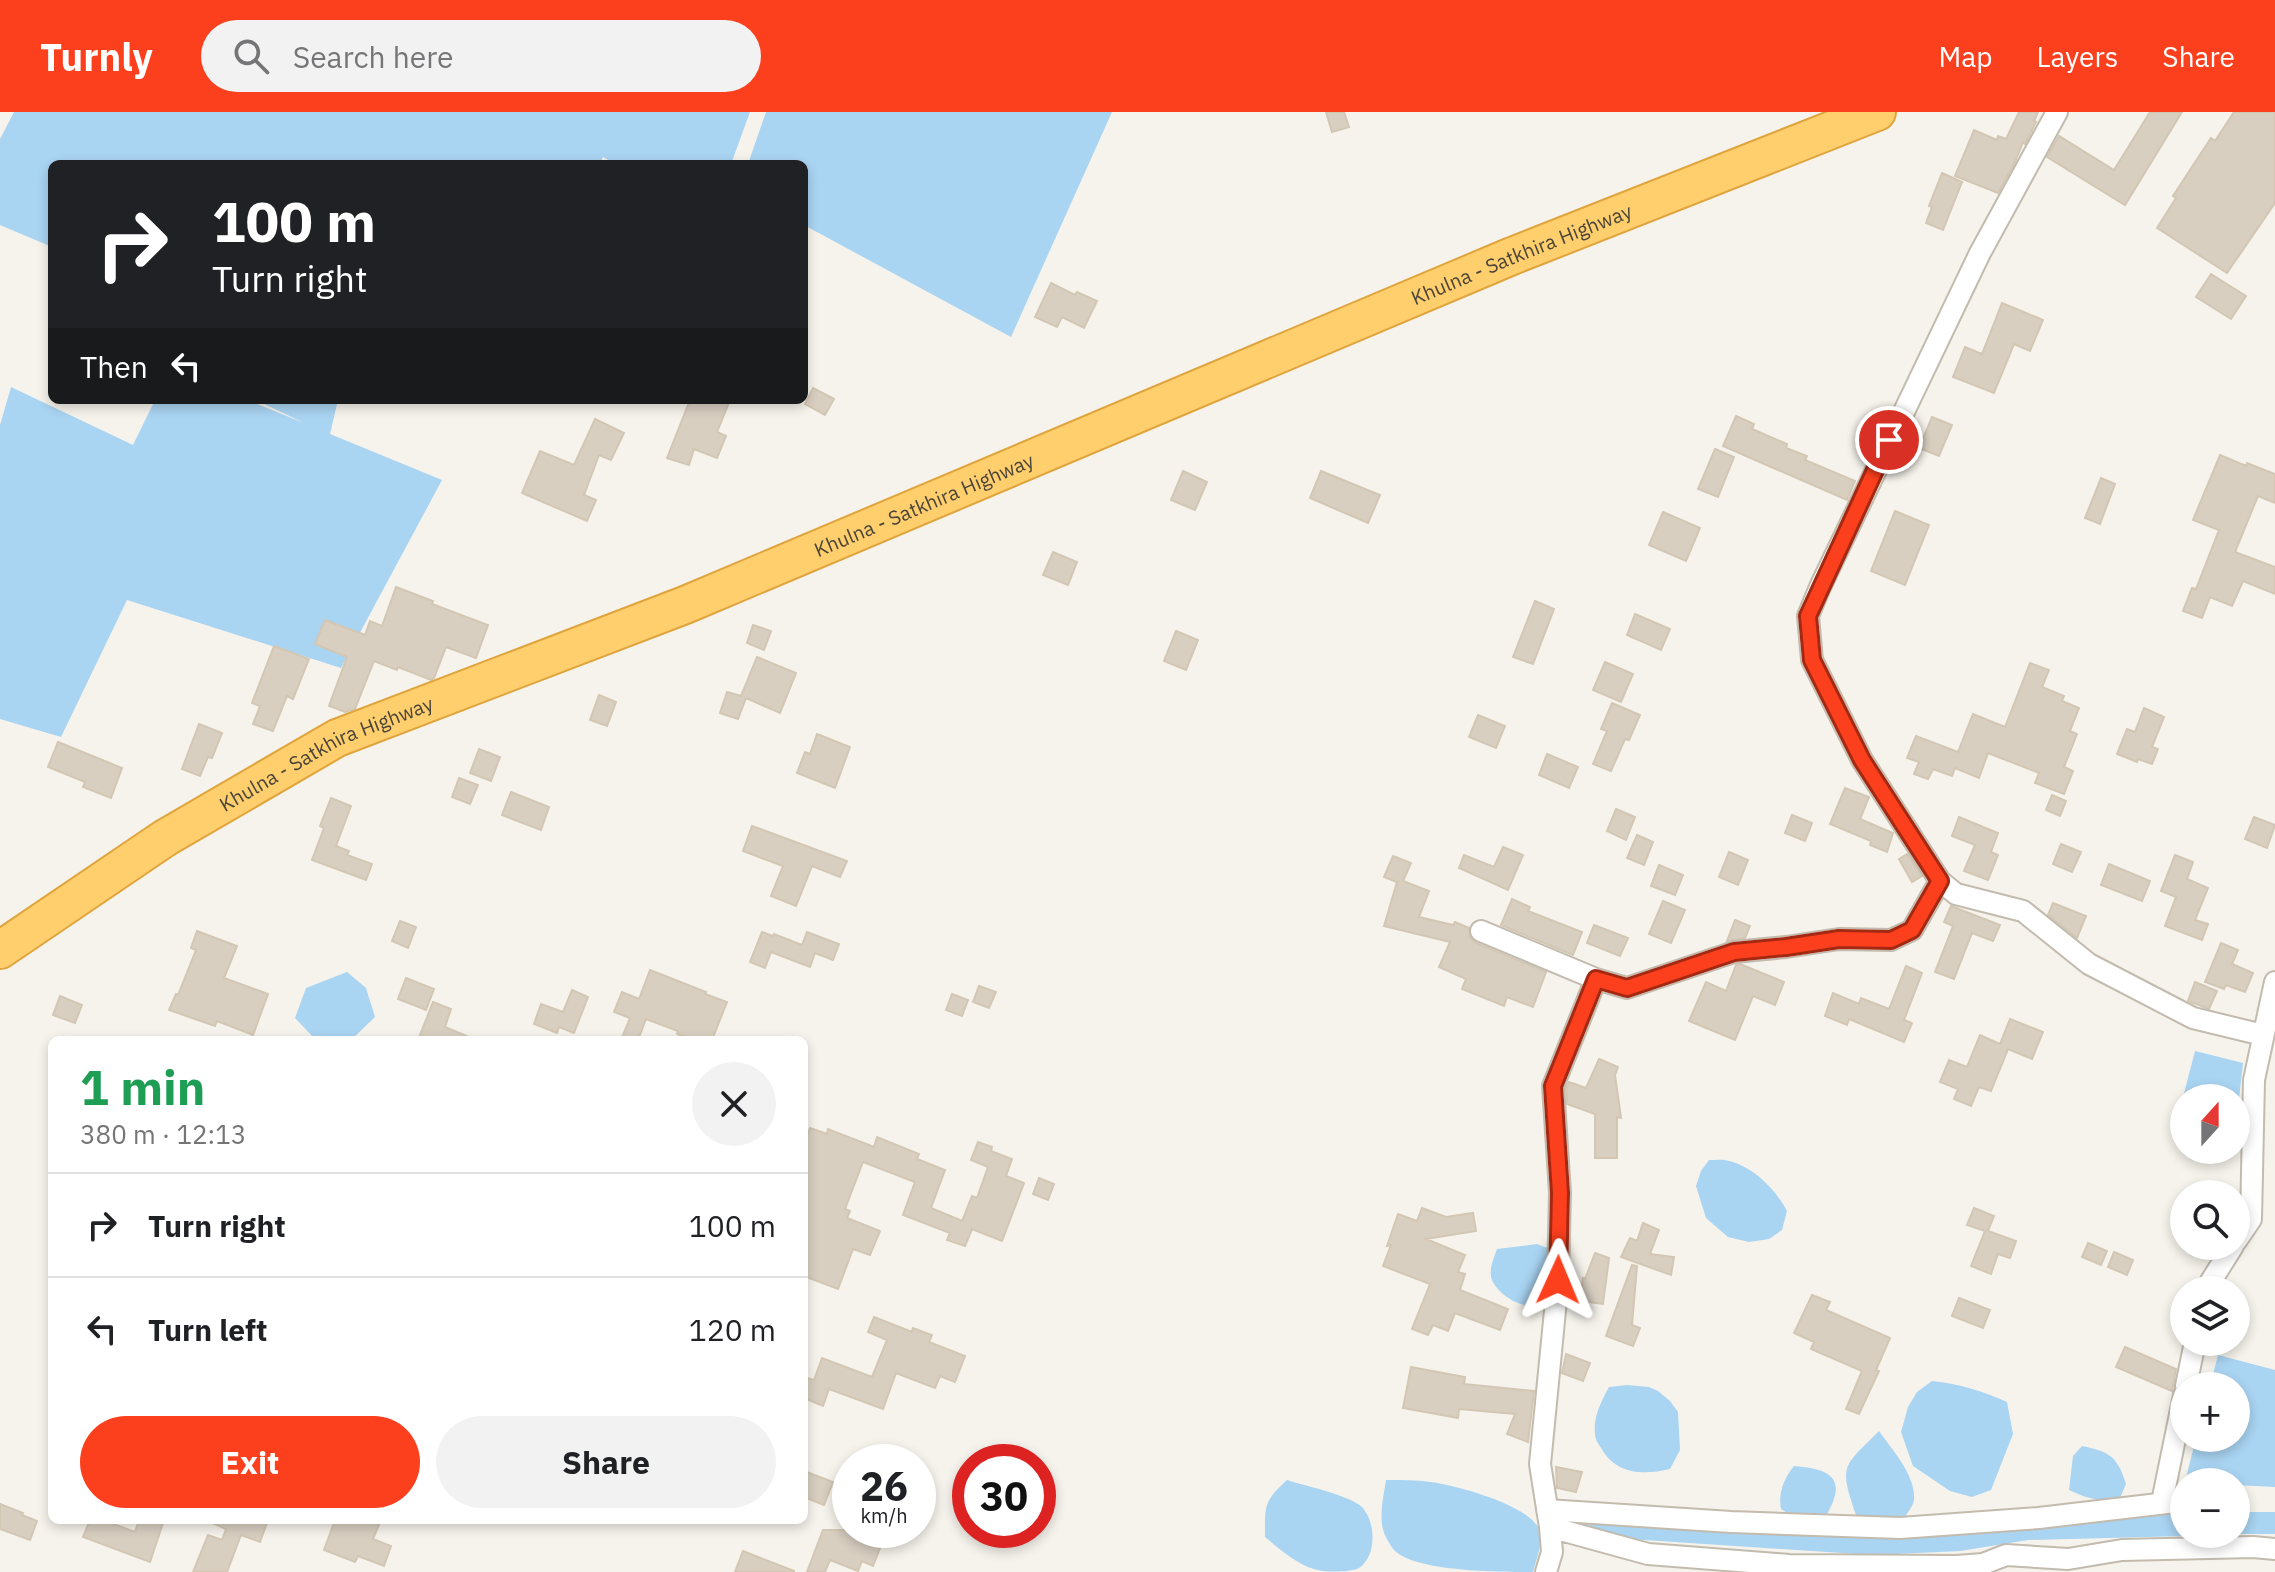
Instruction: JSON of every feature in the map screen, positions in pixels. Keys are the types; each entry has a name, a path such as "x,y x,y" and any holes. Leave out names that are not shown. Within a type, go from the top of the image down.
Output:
{"highway":[{"name":"Khulna - Satkhira Highway","path":"0,950 165,838 337,738 685,605 1512,256 1877,112"}],"street":[{"path":"2057,112 1980,253 1808,616 1812,660 1862,760 1940,881 1956,894 2023,911 2089,964 2193,1018 2263,1035"},
{"path":"1481,931 1596,979 1627,988 1734,952 1839,939 1891,940 1912,930 1940,881"},
{"path":"1546,1572 1552,1552 1540,1464 1558,1280 1560,1193 1553,1086 1596,979"},
{"path":"2250,1220 2254,1080 2275,982"},
{"path":"2162,1502 2172,1452"},
{"path":"1549,1518 1900,1528 2039,1518 2170,1502"},
{"path":"1549,1518 1648,1554 1789,1565 1956,1566 1983,1564 2006,1555 2068,1559 2122,1550 2275,1549"}],"water":[{"path":"14,112 750,112 732,160 608,160 603,157 602,160 48,160 48,245 0,225 0,139"},
{"path":"766,112 1112,112 1011,337 808,227 808,160 749,160"},
{"path":"11,387 133,445 153,404 257,404 304,423 264,404 337,404 330,434 442,480 341,668 127,600 61,737 0,719 0,425"},
{"path":"347,972 366,988 375,1017 355,1036 312,1036 295,1018 306,988"},
{"path":"2195,1051 2243,1063 2241,1084 2186,1084"},
{"path":"1709,1160 1738,1164 1763,1180 1787,1211 1782,1230 1769,1239 1749,1242 1728,1237 1706,1218 1696,1186"},
{"path":"1537,1244 1550,1249 1550,1288 1546,1298 1531,1306 1512,1300 1497,1288 1491,1276 1492,1264 1497,1249"},
{"path":"2218,1356 2275,1370 2275,1487 2250,1486 2250,1468 2188,1468 2192,1452 2250,1452 2250,1372 2214,1372"},
{"path":"1932,1381 1971,1388 2007,1402 2013,1434 1991,1490 1972,1497 1950,1491 1913,1466 1901,1432 1908,1407 1917,1392"},
{"path":"1627,1385 1658,1391 1678,1412 1680,1450 1670,1469 1642,1472 1624,1469 1609,1459 1597,1441 1596,1416 1609,1387"},
{"path":"1879,1431 1911,1481 1914,1500 1905,1517 1880,1520 1856,1515 1847,1486 1847,1468 1851,1461"},
{"path":"2082,1446 2106,1453 2116,1461 2126,1484 2120,1498 2094,1499 2069,1490 2073,1456"},
{"path":"1794,1466 1818,1470 1832,1478 1835,1493 1826,1516 1797,1519 1781,1509 1783,1486"},
{"path":"1287,1480 1337,1495 1362,1507 1372,1530 1372,1547 1365,1563 1359,1568 1337,1572 1315,1569 1292,1558 1265,1537 1267,1505"},
{"path":"1386,1480 1425,1481 1457,1487 1521,1512 1532,1520 1540,1534 1533,1572 1440,1567 1406,1558 1395,1551 1384,1532 1382,1504"}],"building":[{"path":"1326,112 1344,112 1349,127 1332,132"},
{"path":"2019,112 2038,112 2036,122 1998,193 1955,176 1974,130 1997,140 1998,136 2006,139"},
{"path":"2150,112 2182,112 2125,205 2047,157 2059,136 2114,170"},
{"path":"2234,112 2275,112 2275,203 2227,273 2157,228 2176,198 2173,196 2211,138 2215,141"},
{"path":"1942,173 1962,182 1943,230 1926,223"},
{"path":"2211,274 2246,296 2231,319 2196,297"},
{"path":"1051,283 1075,295 1077,292 1097,301 1084,328 1062,317 1057,327 1035,317"},
{"path":"2002,303 2043,320 2030,351 2014,344 1994,393 1953,377 1965,347 1982,354"},
{"path":"813,388 834,399 825,415 805,404 808,404"},
{"path":"688,404 728,404 717,432 726,436 717,458 694,449 689,465 667,458"},
{"path":"1736,416 1754,424 1752,429 1807,456 1805,460 1855,481 1847,500 1723,446"},
{"path":"1932,417 1952,425 1939,456 1919,448"},
{"path":"595,419 624,433 611,460 599,455 584,495 596,500 587,521 522,493 540,451 574,465"},
{"path":"1715,449 1734,457 1718,497 1698,489"},
{"path":"2220,455 2275,474 2275,503 2258,496 2235,552 2275,567 2275,594 2243,581 2232,606 2210,597 2202,618 2183,611 2192,588 2196,589 2219,530 2193,520"},
{"path":"1183,471 1207,482 1195,510 1171,500"},
{"path":"1321,471 1380,495 1368,523 1310,498"},
{"path":"2101,478 2115,484 2100,524 2085,518"},
{"path":"1895,511 1929,525 1905,585 1871,571"},
{"path":"1663,512 1700,528 1686,561 1649,545"},
{"path":"1053,552 1077,562 1068,585 1043,575"},
{"path":"396,587 488,625 476,658 446,647 431,680 374,661 355,709 345,712 329,706 347,657 315,644 325,620 365,635 370,621 382,626"},
{"path":"1535,601 1554,609 1533,664 1513,657"},
{"path":"1635,614 1670,629 1661,650 1627,635"},
{"path":"753,625 771,631 764,650 747,643"},
{"path":"1176,631 1198,640 1186,670 1164,661"},
{"path":"274,646 309,659 293,699 287,696 273,731 253,724 260,706 252,703"},
{"path":"757,657 796,673 780,713 746,698 738,719 720,713 727,692 741,696"},
{"path":"1605,662 1633,674 1621,702 1593,690"},
{"path":"2030,663 2049,670 2042,687 2064,696 2062,701 2079,708 2070,731 2077,734 2064,767 2073,771 2064,794 2035,783 2039,773 1988,753 1979,778 1955,768 1952,776 1933,769 1928,779 1914,774 1919,762 1907,758 1916,736 1958,752 1973,714 2005,727"},
{"path":"599,695 616,702 607,726 590,720"},
{"path":"1612,703 1640,715 1611,771 1593,764 1607,731 1601,729"},
{"path":"2144,708 2164,717 2152,747 2158,749 2152,764 2117,754 2127,729 2135,732"},
{"path":"1478,715 1505,726 1496,748 1469,737"},
{"path":"199,724 222,733 212,758 208,757 200,776 182,769"},
{"path":"817,734 850,747 835,788 797,773 805,752 810,754"},
{"path":"58,742 122,768 111,798 83,787 85,782 48,767"},
{"path":"479,749 500,757 491,781 470,773"},
{"path":"1547,754 1578,767 1569,788 1539,775"},
{"path":"459,778 478,785 470,804 452,797"},
{"path":"1845,788 1869,797 1860,819 1893,833 1887,852 1870,845 1871,841 1830,824"},
{"path":"511,792 549,807 541,830 502,815"},
{"path":"2052,795 2066,801 2060,816 2046,810"},
{"path":"331,798 351,806 336,846 349,851 347,855 372,864 366,880 312,860"},
{"path":"1616,809 1635,817 1626,840 1607,831"},
{"path":"1792,815 1812,823 1805,841 1785,833"},
{"path":"1959,817 1998,833 1991,852 1998,855 1988,880 1964,871 1975,845 1952,836"},
{"path":"2254,817 2275,825 2267,848 2245,839"},
{"path":"752,826 847,861 840,877 812,866 796,906 771,896 783,866 743,851"},
{"path":"1637,835 1653,842 1644,865 1627,858"},
{"path":"2061,844 2081,852 2072,872 2053,864"},
{"path":"1503,847 1523,855 1508,890 1459,868 1464,855 1494,867"},
{"path":"1729,852 1748,860 1738,885 1719,877"},
{"path":"1907,854 1922,876 1912,882 1899,859"},
{"path":"2175,855 2193,862 2187,879 2208,888 2195,920 2208,924 2202,940 2165,926 2176,897 2161,891"},
{"path":"1393,856 1411,863 1403,881 1429,891 1419,917 1453,925 1455,922 1469,928 1470,938 1476,943 1546,972 1533,1007 1507,997 1504,1006 1462,989 1466,979 1439,967 1450,942 1384,926 1397,882 1384,877"},
{"path":"2109,864 2150,881 2142,901 2101,885"},
{"path":"1659,865 1683,875 1675,895 1651,886"},
{"path":"1512,899 1530,907 1528,911 1582,932 1573,955 1501,925"},
{"path":"1663,901 1685,910 1671,943 1649,934"},
{"path":"2053,903 2086,916 2077,938 2048,915"},
{"path":"1951,906 2000,925 1993,941 1972,933 1954,979 1935,972 1953,926 1944,922"},
{"path":"1735,920 1750,926 1745,938 1727,941"},
{"path":"400,921 416,927 408,948 392,941"},
{"path":"1594,925 1628,938 1620,956 1587,943"},
{"path":"197,931 237,946 224,978 268,994 253,1035 217,1021 215,1026 169,1010 196,950 191,948"},
{"path":"762,932 802,945 807,932 839,944 833,960 815,953 810,967 771,952 765,968 750,962"},
{"path":"2221,943 2238,950 2232,964 2253,973 2245,992 2205,982"},
{"path":"1736,965 1784,982 1775,1005 1753,996 1735,1040 1689,1021 1706,982 1726,991"},
{"path":"1906,966 1922,973 1904,1020 1912,1023 1904,1042 1849,1019 1847,1025 1825,1016 1833,993 1859,1004 1861,998 1889,1009"},
{"path":"650,970 727,1002 714,1036 682,1036 677,1034 678,1031 646,1019 640,1036 623,1036 630,1018 614,1012 622,992 639,999"},
{"path":"406,978 434,989 426,1010 398,999"},
{"path":"2195,982 2217,991 2209,1009 2188,1001"},
{"path":"979,986 996,992 989,1008 973,1002"},
{"path":"572,990 588,997 574,1033 559,1027 557,1033 534,1024 541,1004 563,1012"},
{"path":"952,994 968,1000 962,1016 946,1010"},
{"path":"60,996 82,1005 75,1023 53,1015"},
{"path":"433,1002 451,1009 445,1027 466,1036 420,1036"},
{"path":"2010,1019 2043,1032 2032,1059 2008,1049 1991,1091 1979,1087 1971,1106 1954,1099 1958,1089 1940,1082 1949,1060 1967,1067 1980,1035 2000,1044"},
{"path":"1599,1059 1618,1067 1615,1075 1621,1118 1617,1117 1617,1158 1595,1158 1595,1114 1567,1104 1566,1088 1569,1082 1586,1088"},
{"path":"810,1128 827,1134 828,1129 874,1147 877,1137 919,1154 917,1159 945,1170 931,1208 962,1221 972,1196 977,1198 988,1167 971,1160 978,1142 992,1147 991,1151 1012,1159 1006,1176 1024,1183 1002,1241 972,1229 965,1246 947,1240 950,1233 903,1215 915,1182 863,1162 845,1209 850,1211 847,1218 880,1231 870,1255 853,1249 838,1289 808,1278"},
{"path":"1039,1178 1054,1184 1048,1200 1033,1194"},
{"path":"1422,1208 1446,1217 1473,1213 1476,1231 1426,1239 1465,1255 1458,1272 1465,1274 1460,1290 1508,1309 1500,1330 1455,1313 1448,1331 1433,1325 1428,1335 1412,1329 1430,1284 1383,1266 1398,1214 1417,1221"},
{"path":"1974,1208 1994,1216 1988,1231 2016,1241 2010,1258 1998,1254 1991,1274 1971,1266 1985,1231 1967,1225"},
{"path":"1643,1223 1659,1230 1650,1254 1674,1257 1671,1275 1621,1257 1630,1238 1637,1241"},
{"path":"2088,1243 2107,1251 2101,1265 2082,1257"},
{"path":"2114,1252 2133,1260 2127,1275 2108,1267"},
{"path":"1595,1253 1609,1258 1603,1304 1580,1301 1583,1278"},
{"path":"1632,1265 1637,1266 1632,1325 1640,1328 1633,1346 1606,1336"},
{"path":"1812,1295 1830,1302 1826,1310 1890,1338 1859,1414 1846,1409 1862,1371 1811,1349 1814,1342 1794,1333"},
{"path":"1959,1298 1990,1310 1983,1328 1952,1316"},
{"path":"874,1317 912,1332 913,1328 932,1335 929,1342 965,1356 955,1382 940,1376 935,1388 896,1373 883,1409 829,1389 823,1406 808,1400 808,1378 814,1380 822,1358 872,1377 887,1340 868,1332"},
{"path":"2125,1347 2176,1369 2175,1372 2170,1372 2170,1390 2116,1367"},
{"path":"1566,1354 1590,1363 1583,1381 1562,1373"},
{"path":"1411,1367 1465,1377 1464,1384 1534,1391 1528,1442 1507,1434 1515,1414 1459,1409 1458,1418 1403,1408"},
{"path":"1556,1467 1582,1472 1576,1492 1557,1488"},
{"path":"808,1473 832,1482 824,1505 808,1499"},
{"path":"0,1504 37,1521 30,1540 0,1529"},
{"path":"88,1524 114,1524 135,1532 138,1524 163,1524 150,1562 83,1537"},
{"path":"215,1524 267,1524 260,1542 241,1535 227,1572 193,1572 208,1535 222,1540 226,1529"},
{"path":"334,1524 379,1524 373,1539 391,1546 384,1566 358,1556 355,1562 324,1550"},
{"path":"823,1530 832,1530 832,1548 880,1548 873,1566 862,1561 858,1571 830,1560 825,1572 807,1572"},
{"path":"743,1551 794,1571 794,1572 735,1572"}],"waterway":[{"path":"2250,1523 2275,1523"},
{"path":"1600,1526 1873,1544 1960,1540 2028,1529 2170,1525"}],"route":[{"path":"1558,1280 1560,1193 1553,1086 1596,979 1627,988 1734,952 1839,939 1891,940 1912,930 1940,881 1862,760 1812,660 1808,616 1889,440"}]}
